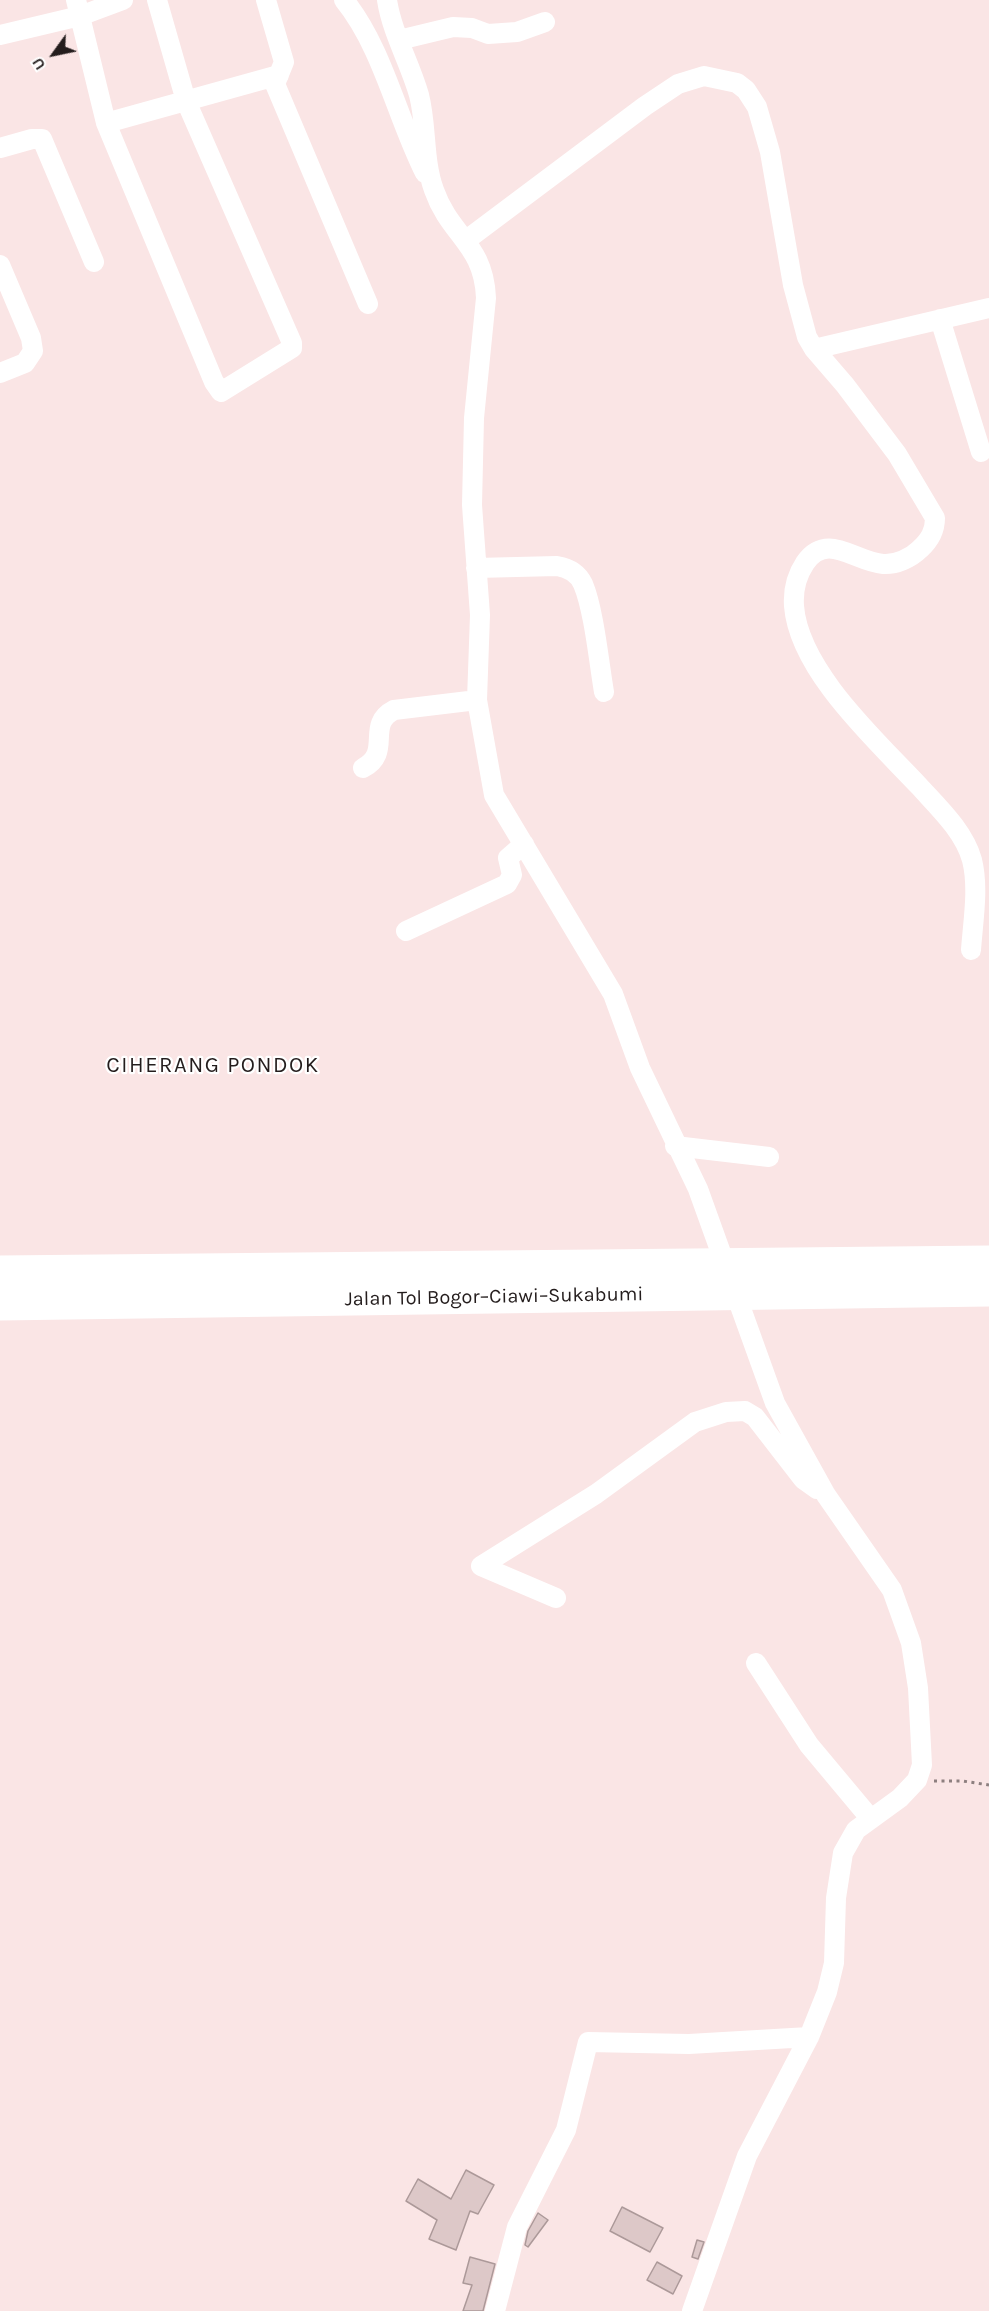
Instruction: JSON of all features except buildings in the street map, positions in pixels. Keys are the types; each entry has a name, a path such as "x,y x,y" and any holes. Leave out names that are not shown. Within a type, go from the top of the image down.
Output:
{"highway":[{"name":"Jalan Tol Bogor–Ciawi–Sukabumi","path":"0,1272 989,1262"},
{"name":"Jalan Tol Bogor–Ciawi–Sukabumi","path":"0,1304 989,1290"}],"street":[{"path":"0,34 78,8 123,0"},
{"path":"78,8 106,123 214,382 221,392 292,348 292,343 186,101 157,0"},
{"path":"267,0 284,62 275,84 368,304"},
{"path":"344,0 366,33 411,145 447,217 484,270 486,298 472,448 472,505 480,615 477,700 494,795 613,994 640,1068 675,1146 698,1189 775,1403 826,1495 892,1590 908,1632 920,1707 922,1765 917,1780 900,1798 870,1818 851,1836 842,1859 836,1898 834,1963 827,1992 809,2037 747,2156 692,2311"},
{"path":"387,0 419,96 434,189"},
{"path":"399,40 453,27 472,28 488,34 517,32 545,22"},
{"path":"106,123 279,75"},
{"path":"465,241 645,106 678,84 704,76 737,83 746,90 757,107 770,152 797,301 807,337 897,454 929,504 935,518 935,529 921,548 897,562 884,564 873,562 833,548 816,551 801,568 796,582 794,601 797,622 811,656 824,678 955,828 971,858 975,880 972,950"},
{"path":"0,148 32,139 42,139 94,262"},
{"path":"0,265 31,338 33,351 25,363 0,373"},
{"path":"814,349 989,308"},
{"path":"940,319 981,452"},
{"path":"476,568 557,566 568,568 575,573 583,583 604,692"},
{"path":"363,768 371,764 379,752 380,724 385,715 394,710 477,700"},
{"path":"406,931 507,884 512,875 508,858 524,844"},
{"path":"675,1146 769,1157"},
{"path":"556,1598 481,1566 596,1494 695,1422 726,1412 745,1412 755,1417 803,1479 826,1495"},
{"path":"756,1663 808,1745 870,1818"},
{"path":"495,2311 517,2227 566,2130 588,2042 689,2044 809,2037"}],"path":[{"path":"917,1780 963,1781 989,1785"}],"district":[{"name":"CIHERANG PONDOK","path":"213,1066"}]}
